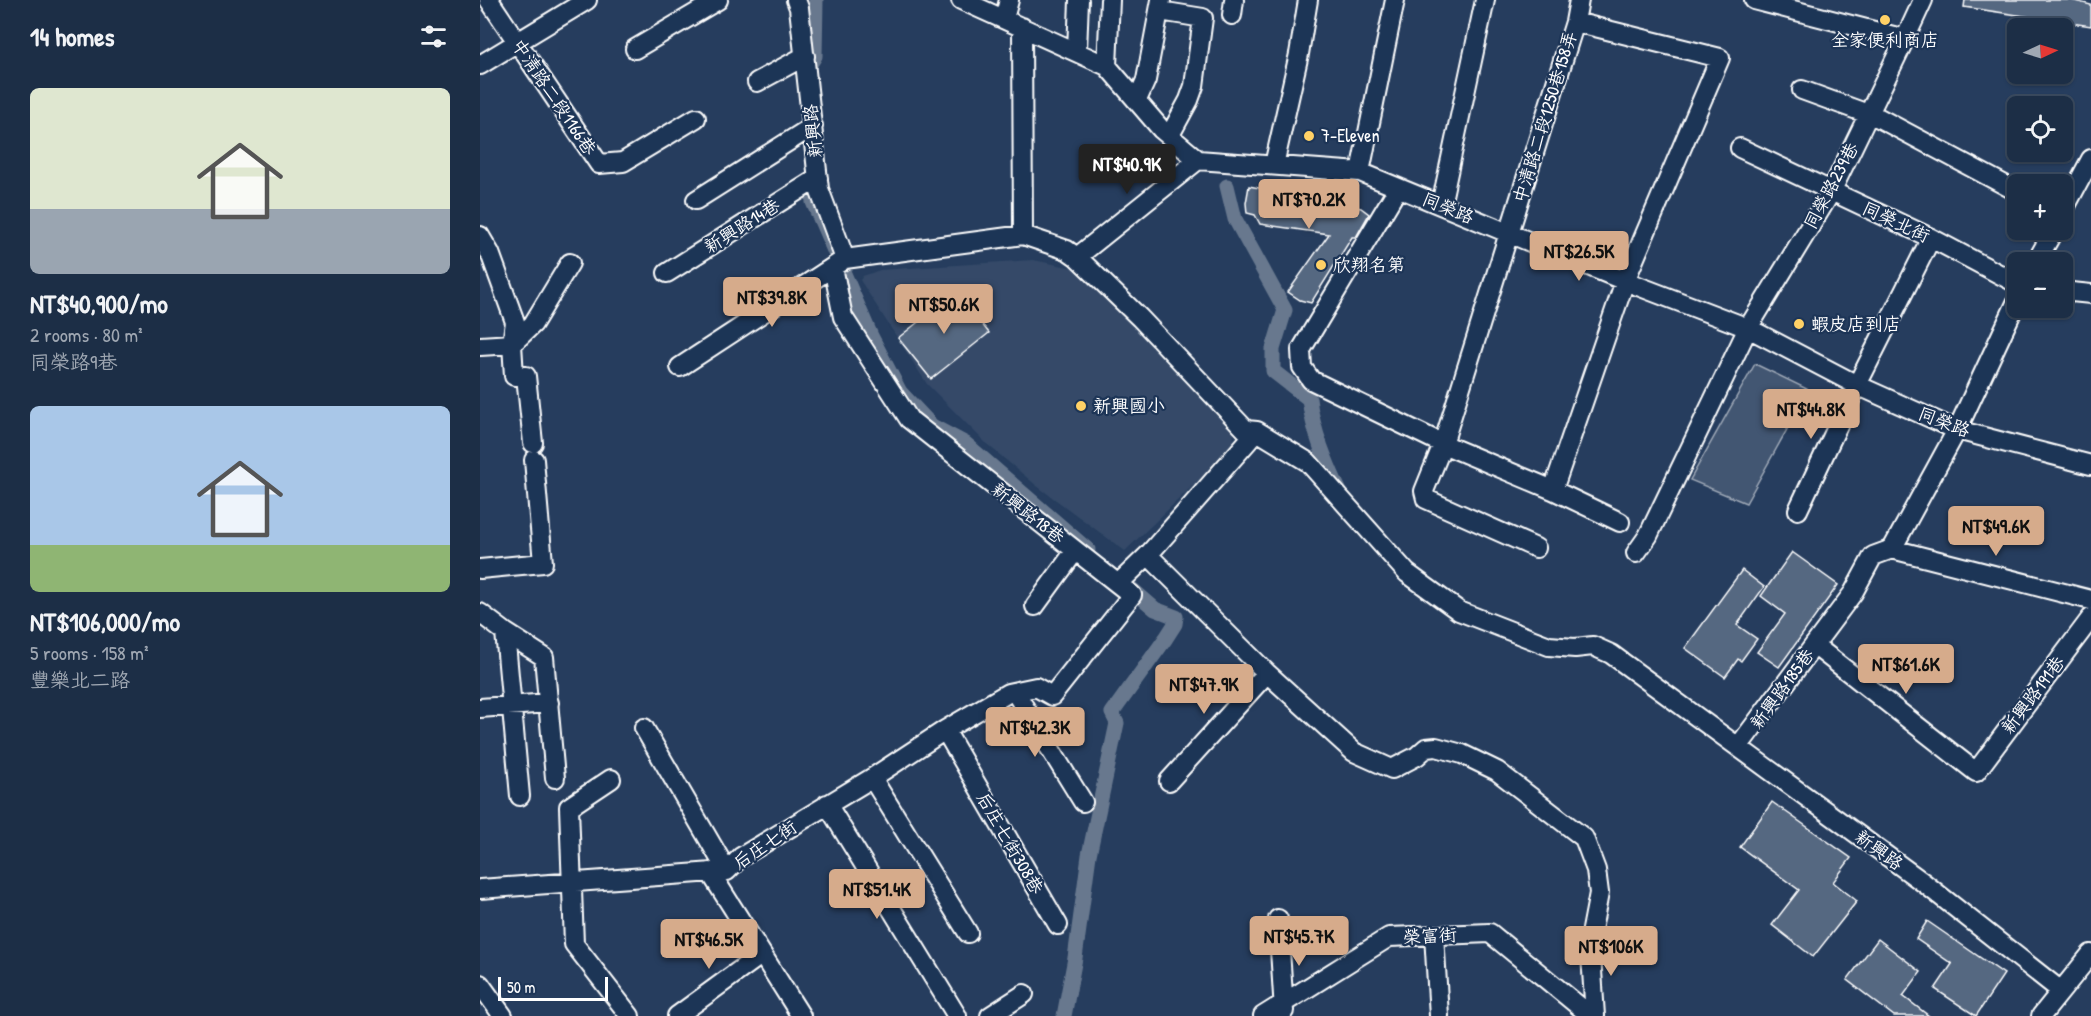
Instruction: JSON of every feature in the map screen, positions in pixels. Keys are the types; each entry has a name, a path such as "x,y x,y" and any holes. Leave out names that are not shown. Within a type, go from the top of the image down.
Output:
{"street":[{"name":"中清路二段1166巷","path":"489,0 599,164 623,162 696,118"},
{"path":"480,65 587,0"},
{"path":"634,49 718,0"},
{"name":"新興路","path":"796,0 805,56 819,189 839,263"},
{"path":"961,0 1107,66 1161,129 1198,160 1077,257"},
{"path":"1004,19 1009,0"},
{"path":"1077,51 1078,0"},
{"path":"1107,66 1110,0"},
{"path":"1274,165 1299,54 1308,0"},
{"path":"1360,172 1395,0"},
{"path":"1441,205 1485,0"},
{"name":"中清路二段1250巷158弄","path":"1536,548 1426,500 1424,491 1443,444 1509,234 1575,22 1578,0"},
{"path":"1754,0 1905,39"},
{"name":"同榮路239巷","path":"1636,553 1648,536 1748,328 1831,192 1923,0"},
{"path":"1137,100 1146,80 1161,6 1203,18 1194,86 1170,135"},
{"path":"1553,490 1625,281 1720,58 1575,22"},
{"path":"680,367 839,263 1023,235 1022,27"},
{"path":"757,82 805,56"},
{"path":"1802,90 1869,114 2007,186"},
{"path":"696,200 813,126"},
{"name":"同榮北街","path":"1740,148 1931,238 2007,278"},
{"path":"2073,193 2091,159"},
{"name":"同榮路","path":"1198,160 1360,172 1625,281 1748,328 1857,386 1957,430 2091,465"},
{"name":"新興路14巷","path":"667,273 818,178"},
{"path":"1398,188 1301,350 1302,367 1311,380 1443,444 1553,490 1620,522"},
{"name":"新興路","path":"1023,235 1067,250 1077,257 1140,318 1246,430 1257,431 1308,462 1407,573 1459,611 1549,646 1575,648 1593,646 1611,654 1924,883 2061,991"},
{"path":"480,236 490,253 515,322 512,344 514,376 526,376 543,563 480,569"},
{"path":"1798,510 1931,238"},
{"name":"新興路18巷","path":"839,263 843,317 909,419 1118,584"},
{"path":"480,346 512,344 533,324 570,264"},
{"path":"2073,292 2091,294"},
{"path":"2009,318 1957,430 1892,549 2091,600"},
{"path":"1083,802 1015,692 1036,687 1052,696 1066,681 1132,595 1118,584 1148,555 1257,431"},
{"name":"新興路185巷","path":"1738,747 1853,593 1873,556 1892,549"},
{"path":"1035,606 1075,551"},
{"path":"1148,555 1267,673 1354,752 1392,768 1418,756 1426,748 1436,747 1462,754 1497,771 1584,838 1596,870 1599,893 1590,940 1593,1016"},
{"path":"480,613 504,632 544,657 555,778"},
{"name":"新興路191巷","path":"1814,645 1976,772 2091,618"},
{"path":"504,632 520,796"},
{"path":"1168,781 1267,673"},
{"name":"后庄七街","path":"480,889 719,872 872,778 945,730 1008,693 1015,692"},
{"path":"480,708 549,703"},
{"path":"644,728 762,954 801,1016"},
{"name":"后庄七街308巷","path":"945,730 1058,925"},
{"path":"611,778 569,807 574,944 630,1016"},
{"path":"872,778 968,933"},
{"path":"827,804 957,1016"},
{"path":"1278,919 1284,1009"},
{"name":"榮富街","path":"1263,1016 1284,1009 1389,938 1490,933 1593,1016"},
{"path":"1434,935 1439,1016"},
{"path":"677,1016 762,954"},
{"path":"2041,1016 2091,954"},
{"path":"480,984 492,1010"},
{"path":"990,1016 1024,994"}],"shaded area":[{"name":"新興國小","path":"1033,260 1073,268 1110,298 1234,428 1233,447 1125,551 1037,486 988,445 927,384 860,280 863,276 880,270"},
{"path":"1755,364 1809,390 1746,503 1690,480"}],"building":[{"path":"1965,0 2071,0 2091,5 2091,26 2073,23 2073,18 2038,18 1964,7"},
{"name":"欣翔名第","path":"1249,186 1361,208 1369,214 1311,303 1300,300 1288,292 1329,234 1260,224 1255,215 1247,213"},
{"path":"956,292 989,333 931,379 898,338"},
{"path":"1792,552 1838,585 1779,667 1757,652 1785,614 1761,596"},
{"path":"1742,570 1764,587 1737,625 1757,639 1741,661 1738,659 1725,677 1685,648"},
{"path":"1772,802 1851,858 1833,882 1857,901 1813,957 1772,925 1799,890 1740,847"},
{"path":"1927,921 2004,974 1976,1016 1935,989 1952,964 1916,939"},
{"path":"1878,939 1921,972 1903,996 1929,1016 1894,1016 1847,980"}],"waterway":[{"path":"804,74 815,56 816,0"},
{"path":"811,178 813,202 871,336 900,392 932,426 966,444 1088,550"},
{"path":"1227,186 1235,219 1285,310 1273,349 1273,371 1309,399 1317,435 1340,492"},
{"path":"1064,1016 1075,958 1089,855 1117,723 1112,713 1175,624 1176,617 1155,609 1126,584"}],"place":[{"name":"全家便利商店","path":"1885,20"},
{"name":"7-Eleven","path":"1309,136"},
{"name":"欣翔名第","path":"1321,265"},
{"name":"蝦皮店到店","path":"1799,324"},
{"name":"新興國小","path":"1081,406"}]}
